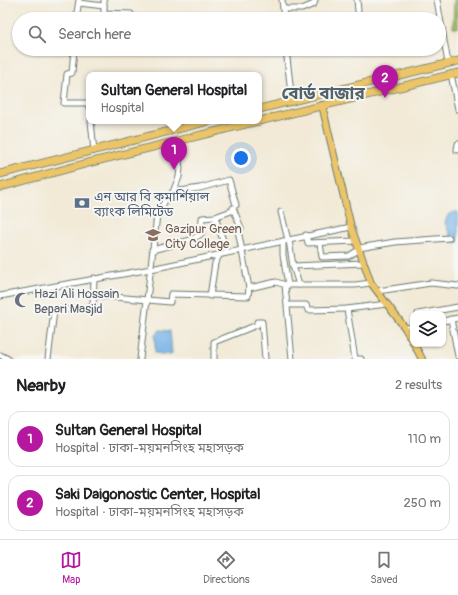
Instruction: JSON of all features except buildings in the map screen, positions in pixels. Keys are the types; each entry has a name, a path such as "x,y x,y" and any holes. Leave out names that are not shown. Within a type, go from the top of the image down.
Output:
{"highway":[{"path":"262,109 458,61"},
{"path":"262,120 455,74"},
{"path":"0,174 198,124"},
{"path":"0,187 246,124"}],"main road":[{"path":"322,105 351,227 371,283 405,328 410,337"},
{"path":"415,347 421,359"}],"street":[{"path":"282,0 283,12"},
{"path":"283,9 302,9 314,4 315,0"},
{"path":"357,0 358,11"},
{"path":"437,0 439,12"},
{"path":"77,12 79,2 104,3"},
{"path":"446,52 448,63"},
{"path":"73,56 72,73 67,74 64,104 86,103"},
{"path":"287,56 292,102"},
{"path":"455,74 458,109"},
{"path":"91,124 94,151"},
{"path":"140,359 157,215 166,199 173,192 179,177 180,168 176,141"},
{"path":"93,295 170,302 171,294 248,296 249,288 238,230 242,228 235,207 230,180 200,188 173,192"},
{"path":"152,250 197,237 202,232 202,218 215,216 235,207"},
{"path":"281,212 293,266 299,285"},
{"path":"215,216 227,252"},
{"path":"0,296 151,269 351,227"},
{"path":"306,236 308,243 356,241"},
{"path":"320,243 322,257 349,256 359,249 395,242 450,238"},
{"path":"287,240 283,255 292,359"},
{"path":"210,296 215,263 220,254"},
{"path":"293,266 364,263"},
{"path":"51,359 48,359 55,309 76,310 93,307 94,278"},
{"path":"249,288 276,282 286,285 355,286 371,283"},
{"path":"378,291 431,283 458,286"},
{"path":"288,305 306,305 308,310 347,309 386,304"},
{"path":"435,311 458,307"},
{"path":"347,309 356,359 361,359"},
{"path":"446,320 458,318"},
{"path":"451,319 458,359"},
{"path":"214,359 214,342 257,325 257,322 262,322 265,359"},
{"path":"405,328 410,327"},
{"path":"0,355 8,359"}],"green space":[{"path":"454,0 458,0 458,28 453,28"}],"water":[{"path":"458,212 458,242 453,242 445,223 448,215"},
{"path":"160,330 170,331 171,355 155,353 155,335"}],"place":[{"name":"Saki Daigonostic Center, Hospital","path":"385,98"},
{"name":"Sultan General Hospital","path":"174,170"},
{"name":"এন আর বি কমার্শিয়াল ব্যাংক লিমিটেড","path":"82,203"},
{"name":"Gazipur Green City College","path":"153,235"},
{"name":"Hazi Ali Hossain Bepari Masjid","path":"22,300"}],"district":[{"name":"বোর্ড বাজার","path":"323,93"}]}
